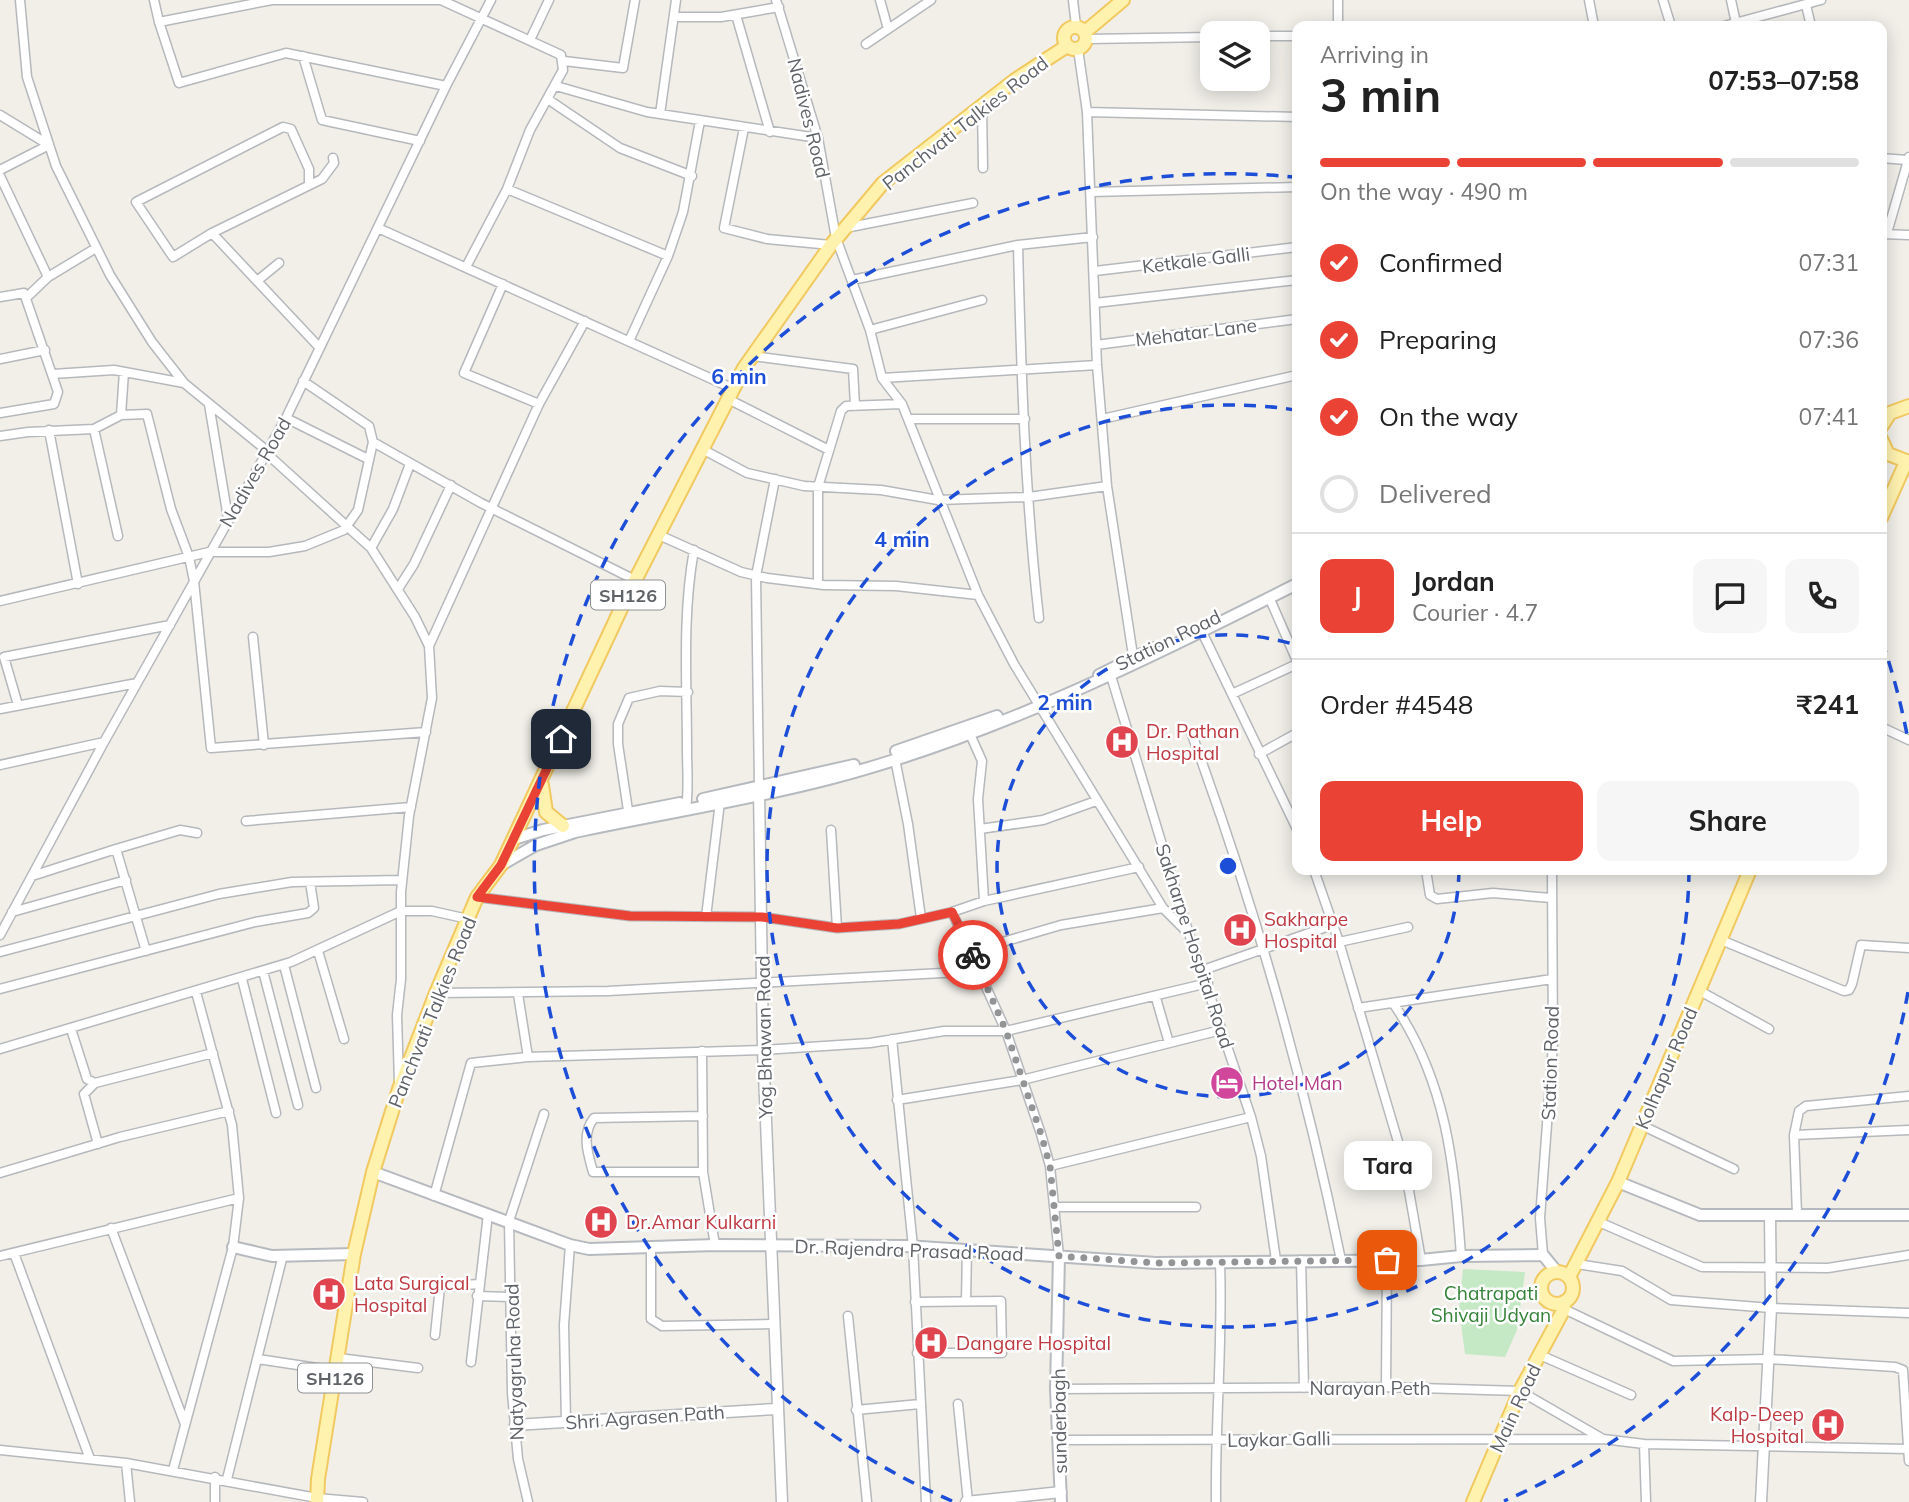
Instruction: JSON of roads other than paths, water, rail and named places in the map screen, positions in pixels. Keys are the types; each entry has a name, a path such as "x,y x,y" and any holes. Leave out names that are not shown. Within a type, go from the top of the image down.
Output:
{"main road":[{"name":"Panchvati Talkies Road","path":"354,1254 373,1172 399,1089 477,897 501,865 635,580 752,356 834,242 883,183 1015,79 1079,38 1123,0"},
{"path":"1887,416 1908,405"},
{"path":"1887,452 1907,462 1887,505"},
{"name":"Station Road","path":"1039,705 1111,676 1133,660 1292,579"},
{"name":"Station Road","path":"1039,705 1099,675 1202,632 1292,586"},
{"path":"686,805 720,802 865,762 1039,705"},
{"path":"514,838 563,826 828,779 971,734 1039,705"},
{"path":"543,777 542,801 546,812 563,826"},
{"path":"501,865 550,839 629,816"},
{"name":"Kolhapur Road","path":"1563,1274 1577,1264 1618,1182 1748,875"},
{"name":"Dr. Rajendra Prasad Road","path":"373,1172 570,1245 589,1249 715,1245 913,1247 1156,1263 1420,1261 1461,1256 1543,1255"},
{"path":"1618,1182 1700,1215 1909,1215"},
{"path":"233,1247 283,1255 354,1254"},
{"name":"SH126","path":"317,1500 318,1479 354,1254"},
{"path":"1543,1255 1563,1274 1573,1289 1562,1309 1550,1302 1542,1291 1545,1278 1563,1274"},
{"name":"sunderbagh","path":"1059,1256 1056,1389 1061,1497"},
{"name":"Main Road","path":"1473,1502 1520,1391 1562,1309"}],"street":[{"path":"20,0 27,77 56,166 96,248 152,342 184,383 265,451 371,548 398,589 429,646 432,698 411,807 402,880 401,979 397,1015 399,1089"},
{"path":"154,0 179,83 286,52 446,86"},
{"path":"159,22 272,0 441,1 561,55 564,61 556,86 530,130 507,189 466,267"},
{"name":"Nadives Road","path":"0,935 209,552 286,418 419,141 491,0"},
{"path":"530,40 549,0"},
{"path":"564,61 623,68 635,0"},
{"path":"660,114 676,0"},
{"path":"880,0 888,29"},
{"path":"866,44 931,0"},
{"path":"1073,0 1087,112 1097,365 1107,486 1133,660"},
{"path":"1338,0 1338,21"},
{"path":"1590,0 1593,21"},
{"path":"1662,0 1669,21"},
{"path":"1731,0 1736,21"},
{"path":"1744,21 1821,0"},
{"path":"674,17 736,15 777,3"},
{"name":"Nadives Road","path":"777,3 818,138 834,242 852,280 870,331 882,378"},
{"path":"1806,5 1810,21"},
{"path":"736,15 770,132"},
{"path":"1270,36 1292,36"},
{"path":"1079,38 1200,37"},
{"path":"303,56 322,120 419,141"},
{"path":"556,86 660,114 818,138"},
{"path":"549,100 620,148 692,176"},
{"path":"982,106 983,168"},
{"path":"1087,112 1292,117"},
{"path":"0,115 49,145"},
{"path":"629,341 668,256 692,176 700,121"},
{"path":"309,183 309,169 290,129 282,127 136,202 173,257 212,233 322,178 334,163 333,159"},
{"path":"744,128 724,228 767,239 834,242"},
{"path":"0,170 49,145"},
{"path":"1887,158 1908,159 1887,225"},
{"path":"0,176 48,276"},
{"path":"1091,192 1292,187"},
{"path":"507,189 668,256"},
{"path":"845,228 973,203"},
{"path":"378,228 629,341 731,394 829,450"},
{"path":"212,233 319,347"},
{"path":"1887,234 1909,235"},
{"path":"852,280 906,266 1018,245 1093,237"},
{"path":"1018,245 1021,369 1031,544 1040,618"},
{"path":"26,298 48,276 96,248"},
{"name":"Ketkale Galli","path":"1095,271 1292,248"},
{"path":"257,281 279,263"},
{"path":"1095,303 1292,281"},
{"path":"502,284 464,373 539,404"},
{"path":"0,297 24,293 58,392 54,404 0,414"},
{"path":"870,331 982,300"},
{"name":"Mehatar Lane","path":"1096,345 1292,320"},
{"path":"429,646 539,404 585,321"},
{"path":"0,359 45,350"},
{"path":"752,356 853,369 855,406"},
{"path":"882,378 1097,365"},
{"path":"53,374 124,372 184,383"},
{"path":"121,415 124,372"},
{"path":"1102,419 1292,376"},
{"path":"882,378 902,404 978,595 1014,664 1163,908 1189,934"},
{"path":"0,601 209,552 269,552 305,546 344,530 358,510 373,442 369,426 303,381"},
{"path":"209,404 228,519"},
{"path":"818,584 818,487 841,411 846,406 902,404"},
{"path":"0,436 49,430 94,429 121,415 147,414 171,509 189,557 194,581 211,748 426,732"},
{"path":"286,418 368,459"},
{"path":"908,419 1025,419"},
{"path":"94,429 118,536"},
{"path":"49,430 78,584"},
{"path":"373,442 493,508 635,580"},
{"path":"702,449 747,473 818,487 881,490 938,500 1029,497 1107,486"},
{"path":"371,548 393,509 410,464"},
{"path":"759,790 756,576 775,479"},
{"path":"398,589 414,564 451,485"},
{"path":"659,535 741,572 756,576 818,584 896,586 978,595"},
{"path":"686,805 688,692 685,630 694,550"},
{"path":"1269,597 1292,651"},
{"path":"18,705 4,657 170,625"},
{"path":"1202,632 1292,817"},
{"path":"253,637 264,745"},
{"path":"1232,694 1292,665"},
{"name":"Sakharpe Hospital Road","path":"1111,676 1189,934 1251,1117 1261,1156 1276,1260"},
{"path":"0,709 137,683"},
{"path":"629,816 618,744 618,724 629,698 660,691 688,692"},
{"path":"1887,730 1909,740"},
{"path":"1191,732 1265,949 1315,1133 1341,1260"},
{"path":"971,734 982,761 978,799 984,901"},
{"path":"1259,754 1292,736"},
{"path":"0,765 104,742"},
{"path":"895,759 908,824 920,918"},
{"name":"Yog Bhawan Road","path":"759,790 763,1050 782,1502"},
{"path":"981,829 1043,820 1096,801"},
{"path":"706,917 720,802"},
{"path":"1288,808 1292,806"},
{"path":"246,821 411,807"},
{"path":"831,830 837,928"},
{"path":"32,876 180,831 197,833"},
{"path":"116,849 146,951"},
{"path":"477,897 630,916 762,917 837,928 899,924 952,912 984,901 1139,867"},
{"path":"1316,875 1339,942 1404,1162 1420,1261"},
{"path":"1427,875 1430,895 1437,900 1493,893 1551,898"},
{"name":"Station Road","path":"1543,1255 1540,1218 1553,1044 1552,875"},
{"path":"12,912 126,880"},
{"path":"0,953 219,894 310,882 402,880"},
{"path":"0,989 255,922 308,913 314,908 310,882"},
{"path":"972,951 1061,925 1163,908"},
{"path":"0,1049 243,979 318,951 401,911 432,911 468,919"},
{"path":"952,912 1006,1031 1050,1166 1059,1256"},
{"path":"1203,970 1332,925"},
{"path":"1339,942 1408,927"},
{"path":"1721,940 1844,991 1849,990 1852,984 1861,944 1909,947"},
{"path":"318,951 344,1039"},
{"path":"284,964 316,1088"},
{"path":"263,971 298,1105"},
{"path":"436,993 763,985 979,971"},
{"path":"243,979 276,1113"},
{"path":"1358,1008 1552,979"},
{"path":"434,1196 471,1063 528,1056 763,1050 892,1039 944,1031 1006,1031 1208,984"},
{"path":"1698,990 1769,1029"},
{"path":"173,1470 233,1247 239,1198 229,1111 196,992"},
{"path":"518,993 528,1056"},
{"path":"1156,998 1168,1043"},
{"path":"1393,1003 1424,1056 1445,1114 1454,1163 1461,1256"},
{"path":"71,1028 87,1079 95,1083"},
{"path":"897,1100 1022,1080 1222,1030"},
{"path":"892,1039 913,1247 926,1502"},
{"path":"702,1051 703,1172 715,1245"},
{"path":"98,1144 84,1094 95,1083 212,1052"},
{"path":"1797,1214 1794,1135 1799,1111 1806,1106 1909,1096"},
{"path":"0,1173 98,1144 229,1111"},
{"name":"Natyagruha Road","path":"528,1502 518,1459 515,1425 509,1222 544,1114"},
{"path":"703,1116 594,1118 589,1125 586,1140 593,1172 703,1172"},
{"path":"1050,1166 1251,1117"},
{"path":"1642,1125 1734,1170"},
{"path":"1794,1135 1909,1130"},
{"path":"0,1256 239,1198"},
{"path":"1056,1207 1196,1207"},
{"path":"471,1362 488,1214"},
{"path":"1761,1502 1771,1308 1770,1216"},
{"path":"1599,1222 1689,1264 1702,1267 1828,1268 1909,1255"},
{"path":"111,1227 186,1424"},
{"path":"566,1422 564,1325 570,1245"},
{"path":"651,1248 652,1320 662,1326 773,1324"},
{"path":"965,1301 967,1250"},
{"path":"14,1253 90,1459"},
{"path":"227,1479 283,1255"},
{"path":"1301,1260 1304,1388"},
{"path":"1387,1260 1387,1387"},
{"path":"1216,1502 1215,1440 1221,1387 1220,1263"},
{"path":"1577,1264 1622,1271 1671,1300 1771,1308 1909,1313"},
{"path":"435,1335 440,1287 478,1284"},
{"path":"477,1296 511,1297"},
{"path":"915,1302 1001,1301 1002,1353 917,1353"},
{"path":"1562,1309 1672,1361 1769,1359 1895,1367 1903,1370 1909,1461"},
{"path":"848,1315 867,1502"},
{"path":"1540,1354 1630,1395"},
{"path":"339,1358 418,1368"},
{"path":"258,1359 337,1371"},
{"name":"Narayan Peth","path":"1056,1389 1387,1387 1520,1391"},
{"path":"1520,1391 1603,1439"},
{"path":"856,1410 920,1404"},
{"path":"958,1404 967,1502 1061,1497"},
{"name":"Shri Agrasen Path","path":"515,1425 776,1409"},
{"name":"Laykar Galli","path":"1059,1440 1603,1439 1644,1444 1909,1449"},
{"path":"1644,1444 1646,1502"},
{"path":"0,1450 127,1463 227,1479 317,1500 363,1502"},
{"path":"127,1463 131,1502"},
{"path":"215,1477 215,1502"}],"place":[{"name":"Dr. Pathan Hospital","path":"1122,742"},
{"name":"Sakharpe Hospital","path":"1240,930"},
{"name":"Hotel Man","path":"1227,1083"},
{"name":"Dr.Amar Kulkarni","path":"601,1222"},
{"name":"Tara","path":"1387,1260"},
{"name":"Lata Surgical Hospital","path":"329,1294"},
{"name":"Dangare Hospital","path":"931,1343"},
{"name":"Kalp-Deep Hospital","path":"1828,1425"}],"park label":[{"name":"Chatrapati Shivaji Udyan","path":"1491,1304"}]}
